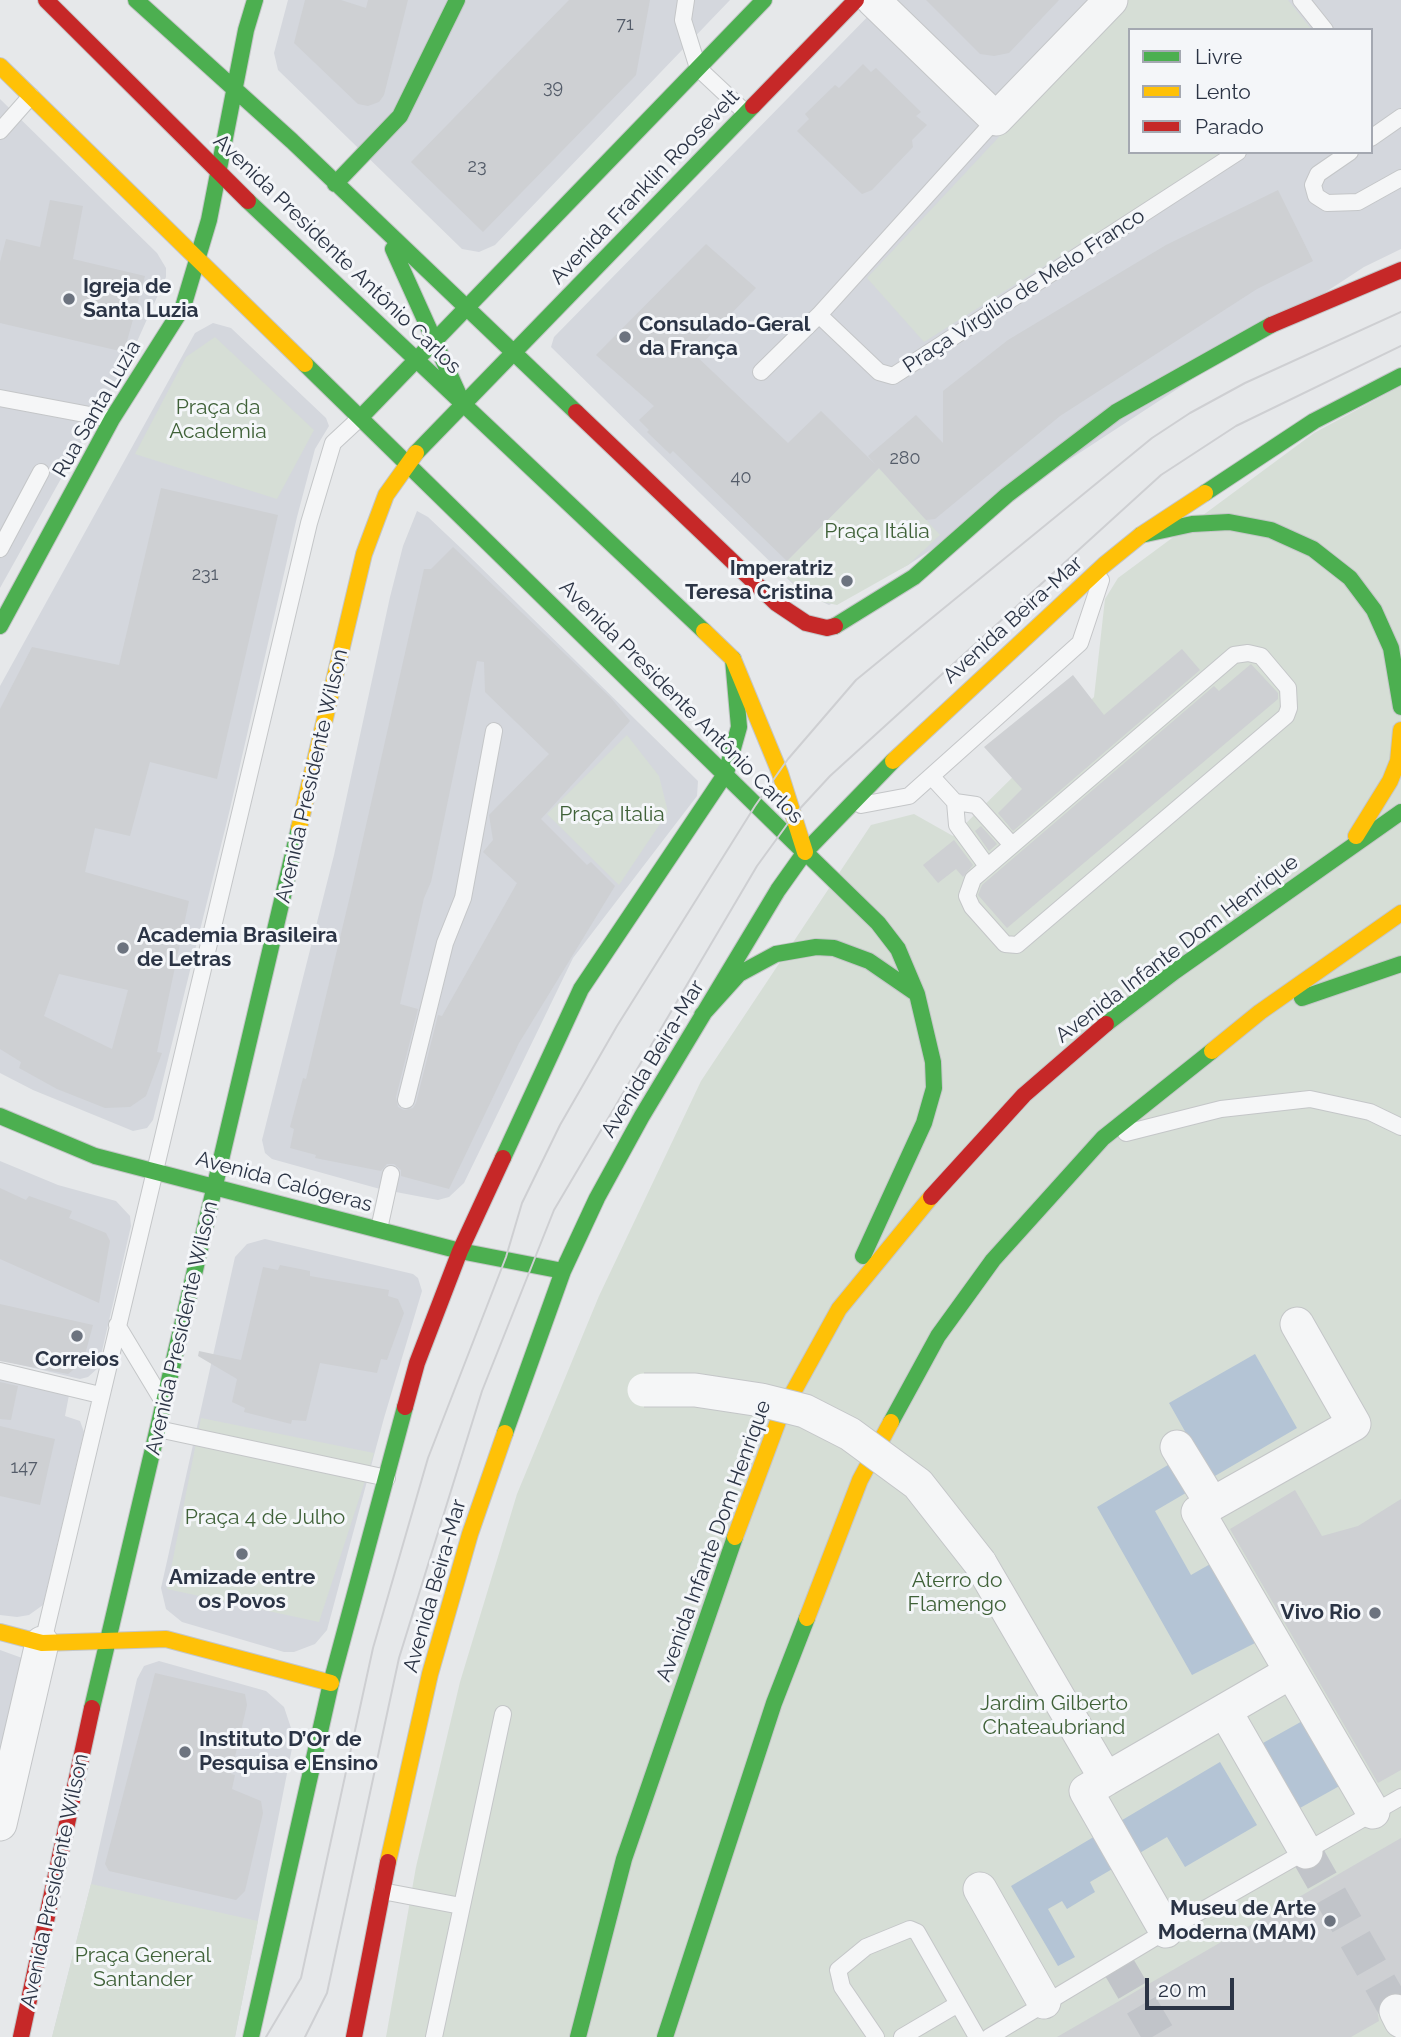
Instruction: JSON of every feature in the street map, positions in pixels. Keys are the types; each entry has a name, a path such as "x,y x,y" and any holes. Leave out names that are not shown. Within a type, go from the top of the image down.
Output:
{"main road":[{"name":"Avenida Presidente Antônio Carlos","path":"46,0 220,172 733,659 780,773 805,852"},
{"name":"Rua Santa Luzia","path":"0,626 112,419 183,307 199,259 220,172 254,0"},
{"path":"335,184 400,116 457,0"},
{"path":"361,417 764,0"},
{"name":"Avenida Franklin Roosevelt","path":"463,404 856,0"},
{"path":"139,2 235,88 776,603 807,623 827,628 842,625 914,577 1007,495 1116,412 1261,329 1401,270"},
{"name":"Avenida Presidente Antônio Carlos","path":"0,66 805,852"},
{"path":"385,231 463,404"},
{"name":"Avenida Beira-Mar","path":"355,2037 382,1891 430,1674 470,1534 563,1271 622,1151 778,890 805,852 845,808 983,675 1104,565 1141,535 1314,421 1401,376"},
{"name":"Avenida Presidente Wilson","path":"21,2037 60,1846 364,554 386,495 407,462 463,404"},
{"path":"1141,535 1192,524 1228,522 1271,530 1313,549 1350,578 1374,610 1391,648 1401,707"},
{"path":"251,2037 331,1683 417,1363 460,1251 581,989 726,773 738,727 733,659"},
{"path":"1347,850 1390,781 1398,761 1401,730"},
{"name":"Avenida Infante Dom Henrique","path":"578,2037 624,1859 716,1589 780,1416 839,1309 960,1162 1024,1095 1078,1046 1174,972 1401,812"},
{"path":"805,852 878,923 898,949 917,994 933,1062 934,1088 924,1123 839,1309"},
{"path":"665,2037 774,1703 860,1480 946,1325 993,1260 1103,1138 1260,1012 1401,913"},
{"path":"702,1015 739,974 776,954 816,947 834,948 869,961 917,994"},
{"path":"1260,1012 1401,964"},
{"name":"Avenida Calógeras","path":"0,1116 95,1156 217,1185 460,1251 563,1271"},
{"path":"0,1632 43,1643 166,1639 331,1683"}],"street":[{"path":"873,0 996,119 1111,0"},
{"path":"1297,1324 1354,1424 1206,1495 1198,1512 1291,1672 1387,1805"},
{"path":"644,1390 695,1390 805,1410 839,1428 918,1484 980,1563 1106,1779"},
{"path":"1179,1450 1206,1495"},
{"path":"0,1824 43,1643"},
{"path":"1166,1931 1086,1791 1291,1672"},
{"path":"1225,1712 1306,1852"},
{"path":"980,1889 1044,2002"}],"lane":[{"path":"686,0 682,20 698,68 746,113"},
{"path":"1301,0 1323,28"},
{"path":"0,131 31,96"},
{"path":"1373,137 1401,117"},
{"path":"761,372 819,316 996,119"},
{"name":"Praça Virgílio de Melo Franco","path":"819,316 879,372 893,376 1235,154"},
{"path":"1347,154 1318,174 1313,185 1316,196 1327,203 1358,202 1401,178"},
{"path":"0,398 112,419"},
{"path":"43,1643 100,1395 326,458 333,443 361,417"},
{"path":"0,549 41,472"},
{"path":"845,808 909,796 1080,643 1104,565"},
{"path":"1,585 18,593"},
{"path":"1234,655 1261,656 1288,688 1289,708 1286,716 1017,945 1004,944 972,907 967,896 973,879 988,866 1234,655"},
{"path":"406,1100 445,943 463,898 494,731"},
{"path":"932,777 955,802 957,825 988,866"},
{"path":"955,802 976,805 1012,845"},
{"path":"1103,1138 1222,1109 1310,1100 1370,1112 1401,1127"},
{"path":"379,1229 391,1174"},
{"path":"117,1325 164,1403"},
{"path":"0,1371 100,1395"},
{"path":"158,1429 387,1478"},
{"path":"434,2037 503,1714"},
{"path":"989,2037 1044,2002 1387,1805"},
{"path":"382,1891 461,1906"},
{"path":"876,2037 842,1987 838,1969 856,1954 911,1929 917,1932 977,2037"},
{"path":"902,2037 958,2004"},
{"path":"670,2017 681,2037"}],"shaded area":[{"path":"288,0 730,0 495,245 479,252 462,249 278,70 274,53"},
{"path":"884,0 1401,0 1401,249 1364,267 908,565 829,605 801,592 551,347 554,337"},
{"path":"0,99 157,253 166,268 166,277 135,346 0,588"},
{"path":"213,323 231,328 326,418 329,426 315,449 297,517 229,813 153,1120 147,1128 133,1131 33,1090 0,1073 0,686 195,333"},
{"path":"417,511 428,517 465,552 698,781 697,796 573,958 464,1183 449,1197 438,1200 380,1189 272,1159 265,1153 262,1140 334,855 390,597 403,546"},
{"path":"0,1161 58,1185 116,1201 130,1216 131,1226 98,1368 88,1377 80,1379 0,1360"},
{"path":"265,1239 413,1274 418,1278 422,1291 384,1418 327,1630 315,1644 294,1652 284,1652 182,1622 166,1609 161,1588 235,1257 247,1244"},
{"path":"0,1378 69,1395 65,1416 80,1421 84,1432 43,1605 29,1615 17,1617 0,1615"},
{"path":"0,1650 22,1658 0,1787"},
{"path":"159,1661 266,1691 284,1707 292,1731 293,1743 235,2037 52,2037 91,1884 137,1679 144,1666"}],"green space":[{"path":"1127,0 1288,0 1310,28 1128,28 1128,154 1222,154 924,342 867,278"},
{"name":"Praça da Academia","path":"215,337 314,430 277,499 135,454 186,357"},
{"name":"Aterro do Flamengo","path":"1401,386 1401,2037 386,2037 416,1867 460,1682 517,1494 599,1296 701,1081 871,825 914,814 953,836 1094,697 1105,599 1118,578 1314,433"},
{"name":"Praça Itália","path":"879,468 940,535 908,565 837,605 814,600 778,570"},
{"name":"Praça Italia","path":"627,735 659,776 668,812 619,885 547,814"},
{"name":"Praça 4 de Julho","path":"201,1418 374,1453 319,1622 167,1589"},
{"name":"Praça General Santander","path":"91,1884 258,1921 235,2037 52,2037"}],"water":[{"path":"1255,1354 1297,1428 1155,1511 1191,1575 1212,1563 1259,1641 1192,1675 1097,1507 1195,1449 1169,1403"},
{"path":"1306,1719 1343,1784 1300,1808 1263,1743"},
{"path":"1220,1762 1257,1825 1185,1867 1167,1837 1090,1882 1095,1892 1067,1909 1062,1901 1048,1909 1075,1957 1058,1966 1011,1886"}],"building":[{"path":"305,0 341,0 366,8 368,0 408,0 384,95 379,102 368,106 358,104 294,43"},
{"path":"569,0 650,0 636,75 483,232 411,162"},
{"path":"926,0 1059,0 1009,53 994,56 980,54"},
{"path":"863,64 871,72 876,68 921,112 916,116 927,125 912,140 913,147 872,190 862,194 797,131 809,119 805,114 835,85 839,88"},
{"path":"1278,190 1313,261 1257,289 1060,416 935,519 926,520 879,468 787,561 673,451 670,454 647,432 649,430 639,420 654,406 596,355 706,244 756,288 693,353 788,443 821,411 876,465 868,456 916,415 943,443 943,391 1008,340 1166,245"},
{"name":"Igreja de Santa Luzia","path":"50,200 83,206 73,259 145,276 124,352 0,323 0,262 6,239 40,247"},
{"path":"161,488 278,515 217,779 150,762 130,836 95,828 85,872 189,901 157,1052 162,1053 146,1096 130,1107 105,1108 57,1089 19,1068 21,1062 0,1049 0,709 32,647 119,665","holes":["59,974 128,990 112,1049 44,1016"]},
{"path":"453,547 611,698 630,721 541,819 587,865 591,862 615,886 519,1043 449,1189 401,1176 401,1170 394,1164 387,1164 381,1171 315,1158 316,1155 290,1148 294,1129 290,1127 303,1078 306,1079 350,896 424,569 431,569","holes":["477,661 484,662 485,692 549,754 489,815 493,840 483,852 517,883 442,1016 438,1015 416,1103 413,1108 404,1110 398,1107 396,1097 418,1009 400,1004 424,898 431,882"]},
{"path":"1182,649 1200,670 1013,831 998,813 1022,789 984,747 1073,675 1104,715"},
{"path":"1251,664 1278,693 1278,699 1007,928 978,895 982,885 1214,686 1219,691"},
{"path":"981,826 997,844 989,851 975,831"},
{"path":"954,840 973,865 963,877 956,869 938,883 923,865"},
{"path":"0,1188 26,1200 29,1196 72,1211 69,1218 106,1233 110,1241 99,1303 0,1259"},
{"path":"280,1265 310,1271 310,1276 389,1290 388,1296 398,1299 404,1313 387,1360 381,1359 377,1373 320,1363 306,1421 292,1420 291,1424 244,1412 245,1408 232,1402 237,1379 198,1356 199,1351 241,1360 263,1267 278,1270"},
{"path":"0,1304 93,1325 83,1362 68,1374 0,1361"},
{"path":"0,1382 18,1386 11,1420 0,1419"},
{"path":"0,1426 55,1439 40,1505 0,1496"},
{"path":"1295,1490 1322,1536 1358,1526 1401,1499 1401,1770 1378,1783 1230,1529"},
{"name":"Instituto D’Or de Pesquisa e Ensino","path":"155,1673 245,1694 247,1705 231,1774 235,1775 232,1789 261,1801 263,1813 245,1891 236,1900 109,1871 105,1864"},
{"name":"Museu de Arte Moderna (MAM)","path":"1401,1838 1401,1993 1387,1994 1377,2009 1379,2021 1351,2037 1057,2037"}],"tunnel":[{"path":"1306,1852 1396,2011"},
{"path":"1116,1962 1160,2037"}],"tram line":[{"path":"266,2037 301,1978 373,1648 428,1458 506,1257 522,1203 560,1125 617,1026 755,806 788,759 856,680 1152,438 1190,413 1245,383 1401,312"},
{"path":"305,2037 327,1993 399,1658 482,1391 554,1210 757,866 794,815 830,776 1161,475 1236,426 1401,346"}],"traffic: fast":[{"path":"136,0 292,141 576,412"},
{"path":"0,626 112,419 183,307 209,220 246,30 255,0"},
{"path":"335,184 400,116 457,0"},
{"path":"361,417 764,0"},
{"path":"416,453 753,106"},
{"path":"248,201 704,631"},
{"path":"393,249 463,404"},
{"path":"835,626 914,577 1007,495 1116,412 1271,325"},
{"path":"305,364 803,851"},
{"path":"1205,493 1314,421 1401,376"},
{"path":"1141,535 1192,524 1229,522 1271,530 1313,549 1350,578 1374,610 1391,648 1401,707"},
{"path":"503,1158 581,989 726,773 739,727 733,659"},
{"path":"505,1433 563,1271 597,1198 642,1116 778,890 805,852 893,761"},
{"path":"1106,1024 1174,972 1401,812"},
{"path":"92,1708 299,828"},
{"path":"805,852 878,923 898,949 917,994 933,1062 934,1088 924,1123 863,1256"},
{"path":"702,1015 739,974 776,954 816,947 834,948 869,961 917,994"},
{"path":"1302,998 1401,964"},
{"path":"891,1422 938,1336 993,1260 1103,1138 1212,1051"},
{"path":"0,1116 95,1156 460,1251 563,1271"},
{"path":"251,2037 331,1683 405,1407"},
{"path":"578,2037 624,1859 735,1537"},
{"path":"665,2037 774,1703 807,1618"}],"traffic: slow":[{"path":"0,66 305,364"},
{"path":"299,828 364,554 386,495 416,453"},
{"path":"893,761 1104,565 1141,535 1205,493"},
{"path":"704,631 733,659 780,773 805,852"},
{"path":"1356,836 1390,781 1398,761 1401,730"},
{"path":"1212,1051 1260,1012 1401,913"},
{"path":"735,1537 780,1416 839,1309 931,1197"},
{"path":"807,1618 860,1480 891,1422"},
{"path":"388,1862 430,1674 470,1534 505,1433"},
{"path":"0,1632 42,1643 166,1639 331,1683"}],"traffic: jam":[{"path":"46,0 248,201"},
{"path":"753,106 856,0"},
{"path":"1271,325 1401,270"},
{"path":"576,412 776,603 806,623 827,628 835,626"},
{"path":"931,1197 1024,1095 1106,1024"},
{"path":"405,1407 417,1363 460,1251 503,1158"},
{"path":"21,2037 92,1708"},
{"path":"354,2037 388,1862"}],"place":[{"name":"Igreja de Santa Luzia","path":"69,299"},
{"name":"Consulado-Geral da França","path":"625,337"},
{"name":"Imperatriz Teresa Cristina","path":"847,581"},
{"name":"Academia Brasileira de Letras","path":"123,948"},
{"name":"Correios","path":"77,1336"},
{"name":"Amizade entre os Povos","path":"242,1554"},
{"name":"Vivo Rio","path":"1375,1613"},
{"name":"Instituto D’Or de Pesquisa e Ensino","path":"185,1752"},
{"name":"Museu de Arte Moderna (MAM)","path":"1330,1921"}],"park label":[{"name":"Jardim Gilberto Chateaubriand","path":"1054,1716"}]}
